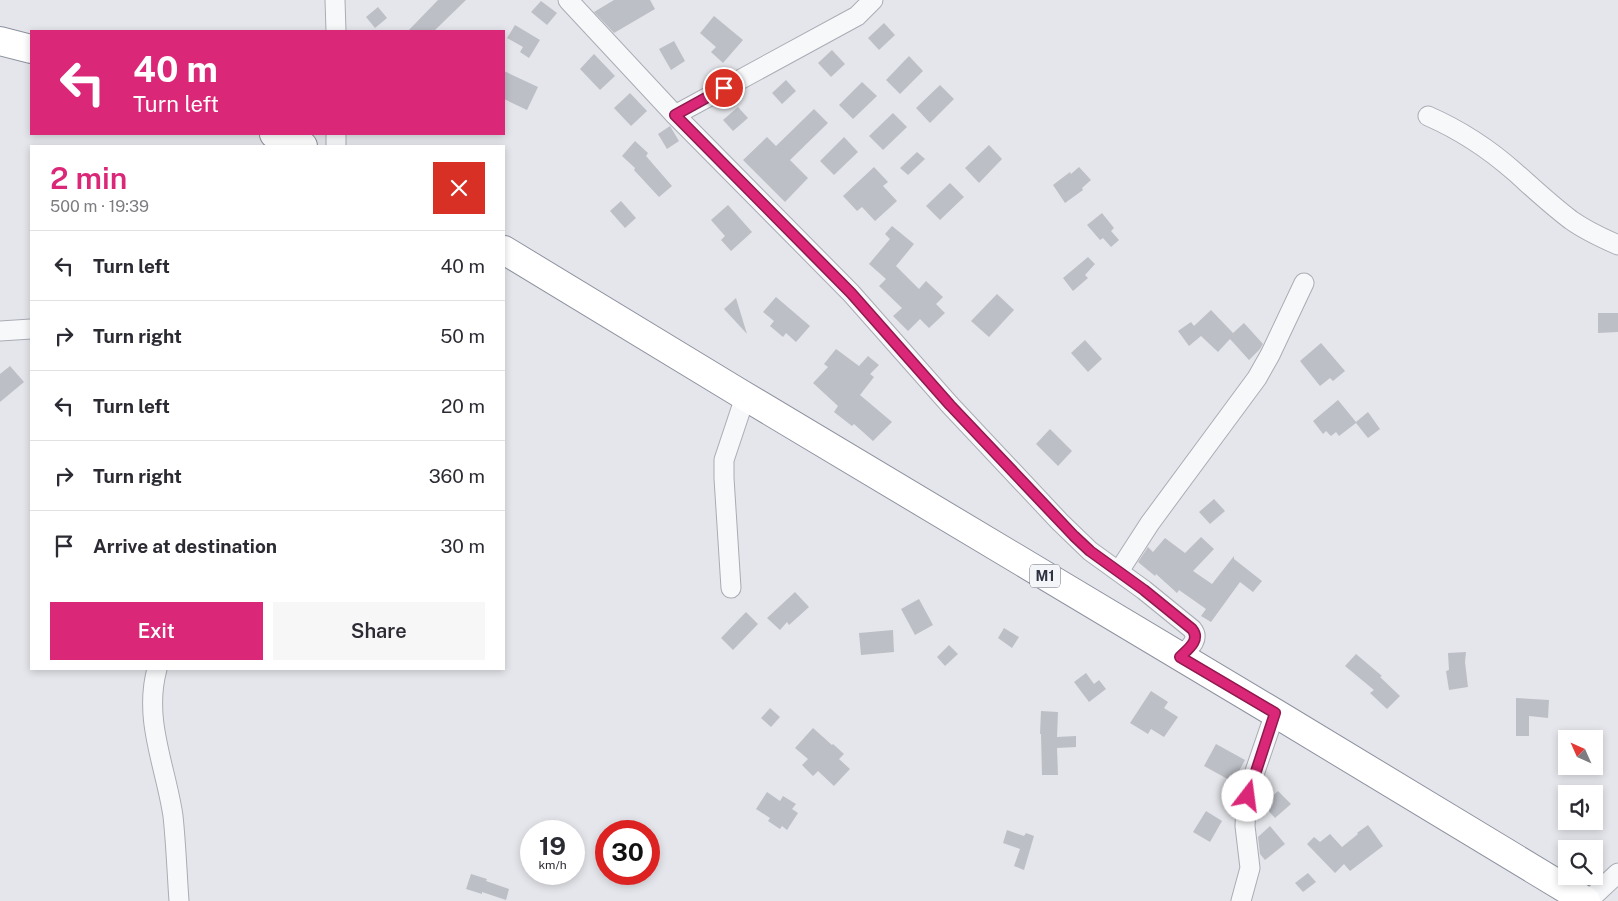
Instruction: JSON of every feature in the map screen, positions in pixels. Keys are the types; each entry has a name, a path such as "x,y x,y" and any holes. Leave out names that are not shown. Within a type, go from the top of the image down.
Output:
{"highway":[{"path":"0,41 30,49"},
{"path":"276,135 301,145"},
{"name":"M1","path":"505,251 745,397 1587,901"}],"street":[{"path":"335,0 336,30"},
{"path":"568,0 675,115 851,293 950,405 1060,522 1090,551 1144,590 1195,633 1195,640 1180,657"},
{"path":"675,115 857,16 873,0"},
{"path":"1428,116 1452,126 1480,145 1586,230 1618,245"},
{"path":"1118,571 1150,523 1257,378 1304,283"},
{"path":"0,331 30,329"},
{"path":"731,588 724,460 745,397"},
{"path":"158,670 152,695 155,730 159,758 173,816 179,901"},
{"path":"1241,901 1250,868 1245,826 1246,806 1250,786 1275,713"},
{"path":"1587,901 1618,873"}],"building":[{"path":"438,0 466,0 435,30 409,30"},
{"path":"614,0 650,0 655,9 614,33 594,12"},
{"path":"541,1 557,13 547,25 531,12"},
{"path":"378,7 387,18 375,28 366,17"},
{"path":"714,16 743,40 723,63 711,52 716,47 700,33"},
{"path":"884,23 895,35 879,50 868,38"},
{"path":"515,25 540,40 529,58 520,52 523,47 507,38"},
{"path":"674,41 685,61 671,70 659,49"},
{"path":"832,50 845,64 831,77 818,63"},
{"path":"594,54 615,76 600,90 580,69"},
{"path":"909,56 923,71 900,94 886,80"},
{"path":"505,71 538,87 527,110 505,99"},
{"path":"786,80 796,91 782,104 772,93"},
{"path":"862,82 877,96 853,119 839,105"},
{"path":"940,85 954,99 930,123 916,108"},
{"path":"630,93 647,111 631,126 614,108"},
{"path":"738,107 748,118 733,131 723,120"},
{"path":"814,109 828,123 790,160 808,178 785,202 743,160 767,137 776,146"},
{"path":"893,113 907,127 883,150 869,136"},
{"path":"670,126 679,141 667,149 658,134"},
{"path":"844,137 858,152 834,175 820,161"},
{"path":"635,141 648,153 646,156 672,186 659,197 634,170 635,168 622,156"},
{"path":"989,145 1002,159 979,183 965,168"},
{"path":"917,152 925,159 908,175 900,168"},
{"path":"874,167 888,182 883,186 897,201 875,221 862,207 857,211 843,196"},
{"path":"1079,167 1091,180 1082,188 1083,190 1065,203 1053,185"},
{"path":"950,183 964,197 940,220 926,206"},
{"path":"621,201 636,218 625,228 610,211"},
{"path":"728,205 752,232 731,251 721,240 725,236 711,220"},
{"path":"1102,213 1114,228 1111,231 1119,240 1111,247 1103,238 1100,240 1087,225"},
{"path":"892,226 914,244 896,266 919,289 926,281 943,297 936,304 945,313 929,328 920,319 908,331 893,316 902,308 879,286 886,279 869,264 890,239 885,234"},
{"path":"1088,257 1095,264 1085,275 1088,278 1073,291 1063,278"},
{"path":"997,294 1014,310 989,337 971,321"},
{"path":"776,297 810,326 796,342 786,333 783,337 770,326 774,321 763,312"},
{"path":"736,298 747,334 724,309"},
{"path":"1211,310 1233,333 1244,323 1263,344 1249,360 1230,339 1218,352 1201,336 1189,346 1178,331 1191,322 1194,326"},
{"path":"1598,313 1618,313 1618,332 1598,333"},
{"path":"1085,340 1102,359 1088,372 1071,353"},
{"path":"1321,343 1345,371 1333,381 1330,378 1320,386 1300,361"},
{"path":"836,349 859,366 868,356 879,365 870,374 874,377 860,395 892,422 873,441 854,424 852,426 834,412 838,406 813,383 828,367 824,364"},
{"path":"10,366 24,382 0,402 0,374"},
{"path":"1338,400 1356,422 1368,412 1380,429 1368,438 1356,423 1339,436 1336,432 1331,436 1326,431 1323,434 1313,421"},
{"path":"1050,429 1072,451 1058,466 1036,444"},
{"path":"1214,499 1225,511 1210,524 1199,512"},
{"path":"1201,537 1214,549 1193,571 1212,584 1234,556 1234,559 1262,581 1253,592 1240,582 1211,622 1201,616 1206,609 1179,590 1177,593 1156,574 1155,576 1138,562 1148,547 1153,552 1165,538 1185,553"},
{"path":"795,592 809,607 789,625 787,622 780,630 767,618"},
{"path":"919,599 933,625 915,635 901,609"},
{"path":"746,612 758,624 733,650 721,638"},
{"path":"1004,628 1019,637 1012,648 998,638"},
{"path":"893,630 894,652 861,655 859,633"},
{"path":"949,645 958,654 945,666 937,657"},
{"path":"1466,652 1465,662 1468,687 1449,690 1446,671 1449,670 1448,653"},
{"path":"1356,654 1382,676 1380,677 1400,696 1387,709 1370,693 1374,690 1345,666"},
{"path":"1086,673 1094,684 1099,680 1106,689 1089,702 1074,682"},
{"path":"1151,691 1168,702 1164,708 1178,717 1164,737 1151,729 1148,734 1130,723"},
{"path":"1516,698 1549,700 1548,718 1529,716 1529,736 1516,736"},
{"path":"770,708 780,717 771,727 761,718"},
{"path":"1041,711 1058,712 1057,737 1076,736 1076,747 1057,748 1058,775 1042,775"},
{"path":"813,728 844,754 839,759 850,769 834,786 818,771 813,776 802,765 808,759 795,748"},
{"path":"1216,744 1245,760 1233,782 1204,766"},
{"path":"1278,791 1291,804 1275,818 1263,805"},
{"path":"767,792 780,801 783,796 796,804 792,809 798,813 787,830 782,826 780,829 768,821 770,818 756,809"},
{"path":"1206,811 1222,821 1210,842 1193,832"},
{"path":"1368,825 1383,846 1350,871 1344,864 1335,873 1307,844 1314,837 1320,842 1330,834 1342,847"},
{"path":"1270,826 1285,844 1265,860 1260,854 1258,837"},
{"path":"1007,830 1024,836 1026,833 1034,836 1024,870 1014,866 1020,849 1003,843"},
{"path":"1308,873 1316,882 1303,892 1295,883"},
{"path":"471,874 509,889 506,900 466,889"}],"route":[{"path":"724,88 675,115 851,293 950,405 1074,536 1090,551 1144,590 1192,629 1196,634 1196,638 1180,657 1275,713 1248,796"}]}
